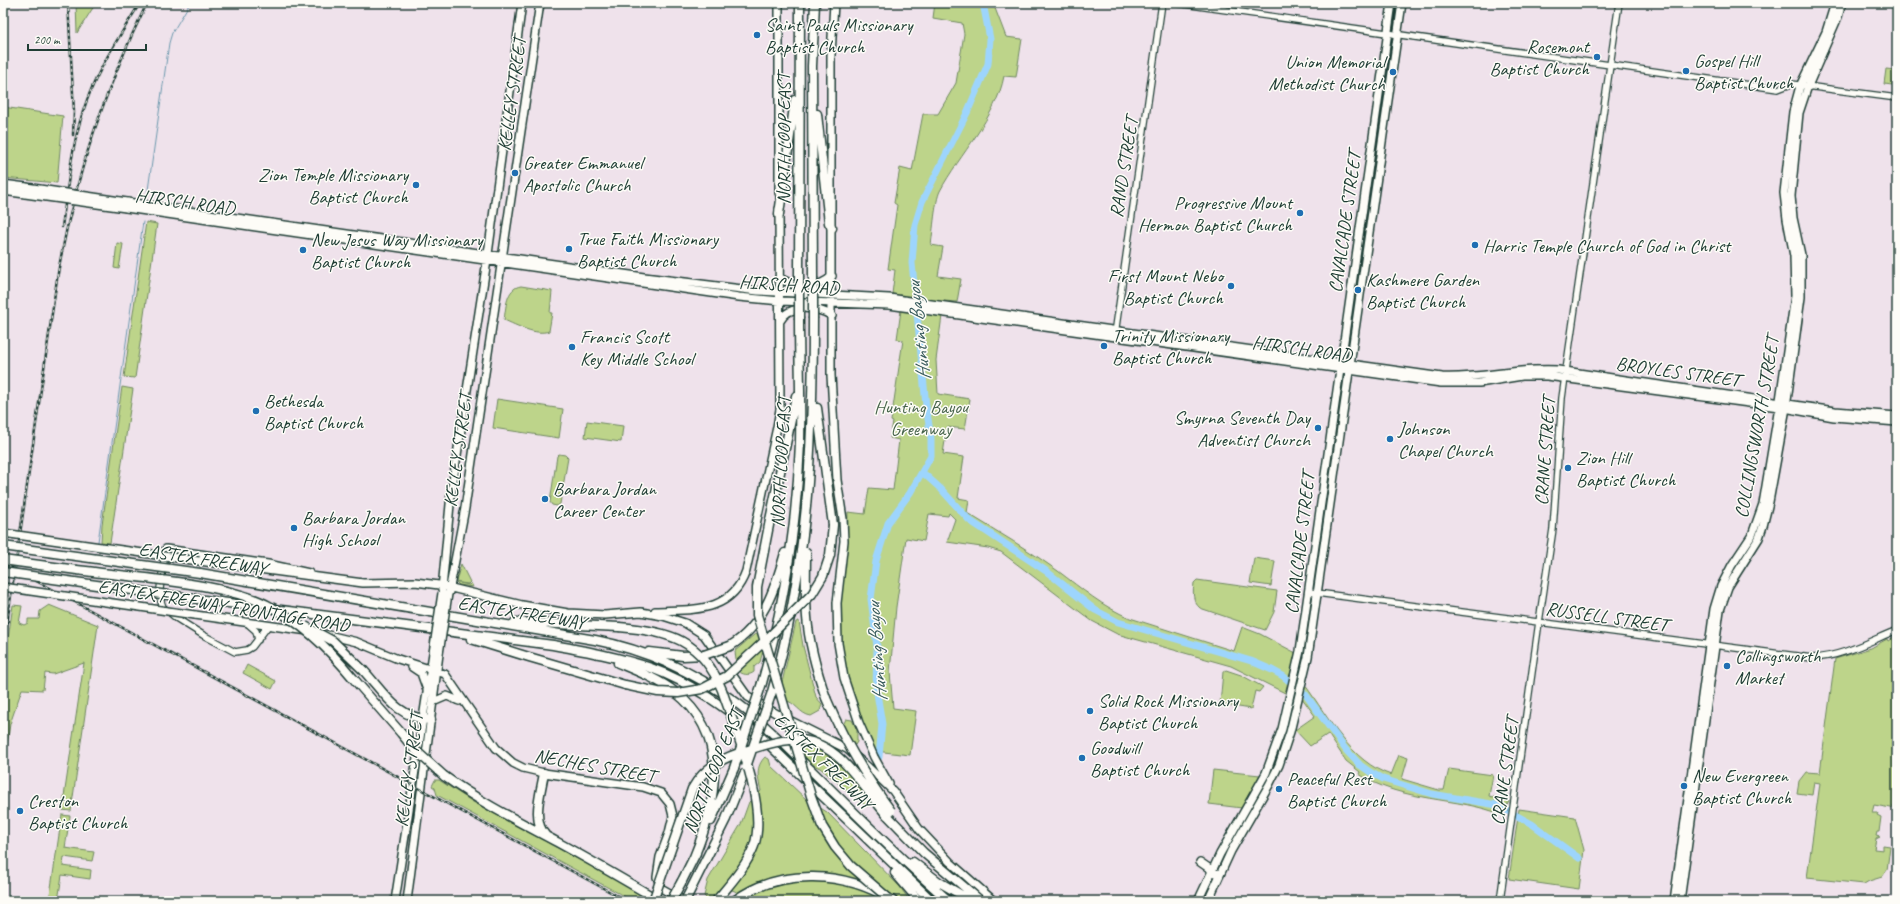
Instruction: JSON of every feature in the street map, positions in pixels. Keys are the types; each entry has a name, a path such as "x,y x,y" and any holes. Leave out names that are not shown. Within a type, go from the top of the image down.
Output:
{"highway":[{"name":"NORTH LOOP EAST","path":"671,901 694,857 734,768 762,683 782,598 794,515 800,438 800,3"},
{"name":"NORTH LOOP EAST","path":"684,901 692,889 726,819 744,774 772,692 786,639 796,591 806,523 812,430 813,372 812,66 814,3"},
{"path":"812,66 828,223 832,228"},
{"path":"779,214 799,70"},
{"path":"799,368 793,412 757,587 757,615 811,796 825,832 838,852 860,875 891,899"},
{"path":"424,628 480,640 528,658 625,685 658,692 678,693 708,687 727,676 773,634 812,594 828,563 832,544 833,524 813,372"},
{"path":"634,650 683,656 704,655 730,646 750,630 769,602 782,567 794,515"},
{"path":"806,523 807,622 812,652 826,698 848,745 889,813"},
{"name":"EASTEX FREEWAY","path":"3,546 200,573 595,640 634,650 690,674 744,708 773,733 868,826 949,901"},
{"path":"3,560 211,588 247,597 270,606 333,641 364,671 395,707 409,716 427,720"},
{"name":"EASTEX FREEWAY","path":"3,572 587,651 652,669 686,684 716,702 742,721 775,750 932,901"},
{"path":"295,621 335,657 414,749 444,776 469,795 660,901"},
{"path":"484,622 566,623 660,632 687,643 706,660 716,675 722,690 754,789 758,822 754,845 747,860 716,901"},
{"path":"587,651 630,668 667,686 685,701 702,724 712,754 714,790 706,824 694,857"},
{"path":"653,901 692,789 706,770 717,762 733,755 787,740 806,740 820,744 834,752 846,763 918,847 981,901"},
{"path":"544,773 538,821 540,827 548,838"},
{"path":"868,826 929,875 972,901"},
{"path":"870,843 919,901"},
{"path":"734,901 748,892 769,884 792,878 809,876 826,877 845,881 891,899"}],"main road":[{"name":"KELLEY STREET","path":"446,592 442,585 451,494 487,258 522,3"},
{"name":"KELLEY STREET","path":"407,901 427,720 427,690 433,670 446,592 463,521 540,3"},
{"path":"446,592 568,613 605,615 703,608 715,605 734,593 743,579 748,563 780,409 779,3"},
{"path":"834,3 831,55 831,375 837,480 844,519 844,541 837,603 838,643 844,678 859,723 874,757 893,791 911,818 950,862 994,901"},
{"name":"CAVALCADE STREET","path":"1198,901 1226,842 1266,772 1282,729 1304,632 1329,440 1341,367 1365,184 1392,3"},
{"name":"CAVALCADE STREET","path":"1208,901 1231,851 1274,775 1287,744 1311,642 1402,3"},
{"name":"COLLINGSWORTH STREET","path":"1783,405 1795,296 1794,256 1784,193 1793,112 1800,86 1826,32 1835,3"},
{"name":"COLLINGSWORTH STREET","path":"1680,901 1712,645 1714,609 1721,586 1732,565 1752,535 1763,504 1783,405 1801,297 1801,255 1793,218 1791,196 1799,113 1808,86 1831,35 1842,3"},
{"path":"1380,84 1390,85"},
{"name":"HIRSCH ROAD","path":"3,184 26,190 643,280 736,289 856,296 1454,384 1503,377"},
{"path":"1365,184 1376,185"},
{"name":"HIRSCH ROAD","path":"3,191 26,190"},
{"path":"779,277 794,284 812,285 827,282 832,278"},
{"path":"832,278 842,292 856,296"},
{"name":"HIRSCH ROAD","path":"643,280 698,291 780,301 888,305 906,303"},
{"path":"698,291 708,290 729,293 736,289"},
{"path":"779,322 787,312 802,309 823,311 832,316"},
{"name":"BROYLES STREET","path":"1503,377 1566,374 1783,405 1897,416"},
{"name":"BROYLES STREET","path":"1783,405 1834,416 1897,422"},
{"name":"EASTEX FREEWAY FRONTAGE ROAD","path":"3,533 304,576 363,582 415,582 442,585"},
{"path":"166,549 276,565 321,577"},
{"name":"EASTEX FREEWAY FRONTAGE ROAD","path":"3,587 322,633 357,642 398,659 433,670"},
{"path":"641,612 674,619 694,628 704,635 712,644 748,697 779,715 847,749 893,791"},
{"name":"COLLINGSWORTH STREET","path":"1674,901 1712,645"},
{"path":"398,659 421,673 427,690"},
{"name":"KELLEY STREET","path":"395,901 427,720 433,702 433,670"},
{"name":"NECHES STREET","path":"433,670 466,711 470,712"},
{"name":"NECHES STREET","path":"433,670 445,674 469,708 470,712 504,756 523,768 544,773 643,787 661,793 667,799 672,810 672,823 660,857 656,877 661,888 684,901"},
{"path":"433,702 447,696 459,702"},
{"path":"1266,772 1274,775"},
{"path":"1200,862 1212,872 1220,875"}],"street":[{"name":"RAND STREET","path":"1115,333 1162,3"},
{"path":"1177,3 1778,89 1792,84 1897,98"},
{"name":"CRANE STREET","path":"1500,901 1556,509 1562,398 1618,3"},
{"path":"166,549 159,596 163,607 176,618 203,635 236,652 246,650 258,640 268,626"},
{"name":"RUSSELL STREET","path":"1309,592 1812,658 1823,657 1855,648 1897,630"},
{"path":"247,623 256,631 258,640"}],"green space":[{"path":"76,3 96,3 77,33"},
{"name":"Hunting Bayou Greenway","path":"935,3 993,3 1006,37 1022,39 1016,77 1004,76 994,106 940,191 934,217 931,245 943,247 938,276 961,279 957,302 944,301 936,360 938,394 970,399 965,429 947,427 943,454 964,457 958,498 969,500 967,513 1036,556 1093,597 1120,614 1234,651 1242,627 1260,634 1296,653 1285,693 1231,666 1117,634 1092,621 1001,552 988,548 947,542 955,519 949,513 948,516 929,514 924,541 906,538 896,607 890,672 893,708 916,711 910,755 875,751 856,705 843,658 840,625 841,597 847,540 848,512 865,514 869,488 893,490 899,440 890,438 893,422 891,421 903,340 897,339 903,296 892,294 895,270 888,269 897,205 894,203 900,168 912,171 923,114 938,114 956,83 964,34 962,23 933,18"},
{"path":"1886,69 1895,70 1893,85 1884,84"},
{"path":"3,107 63,116 57,183 3,178"},
{"path":"146,222 157,224 135,378 124,377"},
{"path":"117,243 123,244 119,269 114,268"},
{"path":"521,286 552,291 550,313 552,313 549,331 532,331 504,320 506,304 512,290"},
{"path":"122,387 133,389 110,543 101,542 102,525"},
{"path":"497,399 563,409 559,438 493,428"},
{"path":"587,421 623,426 621,442 585,437"},
{"path":"559,454 565,455 568,458 560,504 557,506 552,505 550,502 557,456"},
{"path":"1254,558 1275,561 1271,586 1250,583"},
{"path":"461,564 470,582 468,584 460,583 469,585 471,583 473,587 459,585 456,582 460,582 456,581"},
{"path":"1197,580 1277,591 1274,612 1265,630 1200,608 1197,605 1193,590 1194,583"},
{"path":"13,605 22,606 19,623 24,625 28,623 28,619 39,619 40,611 49,605 98,625 71,811 62,810 84,663 53,674 45,673 43,690 22,689 10,724 3,773 3,672"},
{"path":"799,621 803,646 816,697 822,704 820,711 811,716 803,713 792,703 784,700 781,687 796,622"},
{"path":"755,634 759,635 764,647 760,662 754,667 754,672 750,674 743,674 737,670 735,651"},
{"path":"1897,636 1897,804 1891,808 1874,805 1872,813 1878,813 1877,815 1881,817 1879,832 1877,832 1876,836 1880,837 1876,839 1874,849 1883,850 1883,845 1890,846 1887,870 1882,877 1864,884 1807,878 1820,783 1814,782 1812,795 1797,793 1799,781 1806,772 1820,773 1835,659 1871,648 1887,639 1888,641"},
{"path":"247,665 276,681 272,689 243,673"},
{"path":"1226,670 1241,675 1263,687 1259,692 1255,691 1251,709 1220,704 1223,672"},
{"path":"1305,685 1342,738 1364,760 1377,769 1391,775 1399,755 1408,758 1402,779 1439,790 1444,790 1449,769 1493,775 1489,796 1509,801 1503,815 1467,805 1411,795 1376,783 1359,774 1360,772 1346,761 1328,734 1310,746 1295,730 1315,716 1302,698"},
{"path":"846,719 852,720 857,730 857,742 855,745 850,744 842,727"},
{"path":"797,743 818,747 842,764 873,804 867,806 865,805 820,768 812,764 803,754"},
{"path":"765,757 769,759 771,766 807,800 827,812 900,887 910,901 736,901 734,896 737,892 732,890 722,901 707,899 704,896 708,880 741,824 749,802 761,791 758,773 760,765"},
{"path":"1213,770 1260,775 1242,808 1209,804"},
{"path":"435,780 439,780 473,802 655,901 633,901 437,795 435,788 432,786"},
{"path":"1519,809 1575,817 1584,850 1579,889 1509,879"},
{"path":"62,815 70,816 65,848 94,852 92,861 64,857 63,866 91,870 90,879 62,875 58,901 49,901"}],"waterway":[{"path":"147,197 169,43 172,33 190,3"},
{"name":"Hunting Bayou","path":"879,757 882,724 876,687 877,647 871,599 876,561 888,523 910,493 931,456 931,438 926,406 912,263 915,225 922,202 967,113 988,64 990,39 983,3"},
{"path":"98,542 143,222"},
{"path":"922,472 941,489 969,520 1046,571 1095,610 1118,622 1251,661 1283,676 1306,695 1346,750 1360,765 1370,772 1383,779 1432,794 1497,805 1532,824 1579,858"}],"railway":[{"path":"68,3 74,112 73,135"},
{"path":"62,227 74,146 87,100 104,62 140,3"},
{"path":"3,651 57,279 64,243 81,172 104,103 131,36 147,3"},
{"path":"3,563 627,901"}],"place":[{"name":"Saint Pauls Missionary Baptist Church","path":"757,35"},
{"name":"Rosemont Baptist Church","path":"1597,57"},
{"name":"Gospel Hill Baptist Church","path":"1686,71"},
{"name":"Union Memorial Methodist Church","path":"1393,72"},
{"name":"Greater Emmanuel Apostolic Church","path":"515,173"},
{"name":"Zion Temple Missionary Baptist Church","path":"416,185"},
{"name":"Progressive Mount Hermon Baptist Church","path":"1300,213"},
{"name":"Harris Temple Church of God in Christ","path":"1475,245"},
{"name":"True Faith Missionary Baptist Church","path":"569,249"},
{"name":"New Jesus Way Missionary Baptist Church","path":"303,250"},
{"name":"First Mount Nebo Baptist Church","path":"1231,286"},
{"name":"Kashmere Garden Baptist Church","path":"1358,290"},
{"name":"Trinity Missionary Baptist Church","path":"1104,346"},
{"name":"Francis Scott Key Middle School","path":"572,347"},
{"name":"Bethesda Baptist Church","path":"256,411"},
{"name":"Smyrna Seventh Day Adventist Church","path":"1318,428"},
{"name":"Johnson Chapel Church","path":"1390,439"},
{"name":"Zion Hill Baptist Church","path":"1568,468"},
{"name":"Barbara Jordan Career Center","path":"545,499"},
{"name":"Barbara Jordan High School","path":"294,528"},
{"name":"Collingsworth Market","path":"1727,666"},
{"name":"Solid Rock Missionary Baptist Church","path":"1090,711"},
{"name":"Goodwill Baptist Church","path":"1082,758"},
{"name":"New Evergreen Baptist Church","path":"1684,786"},
{"name":"Peaceful Rest Baptist Church","path":"1279,789"},
{"name":"Creston Baptist Church","path":"20,811"}]}
